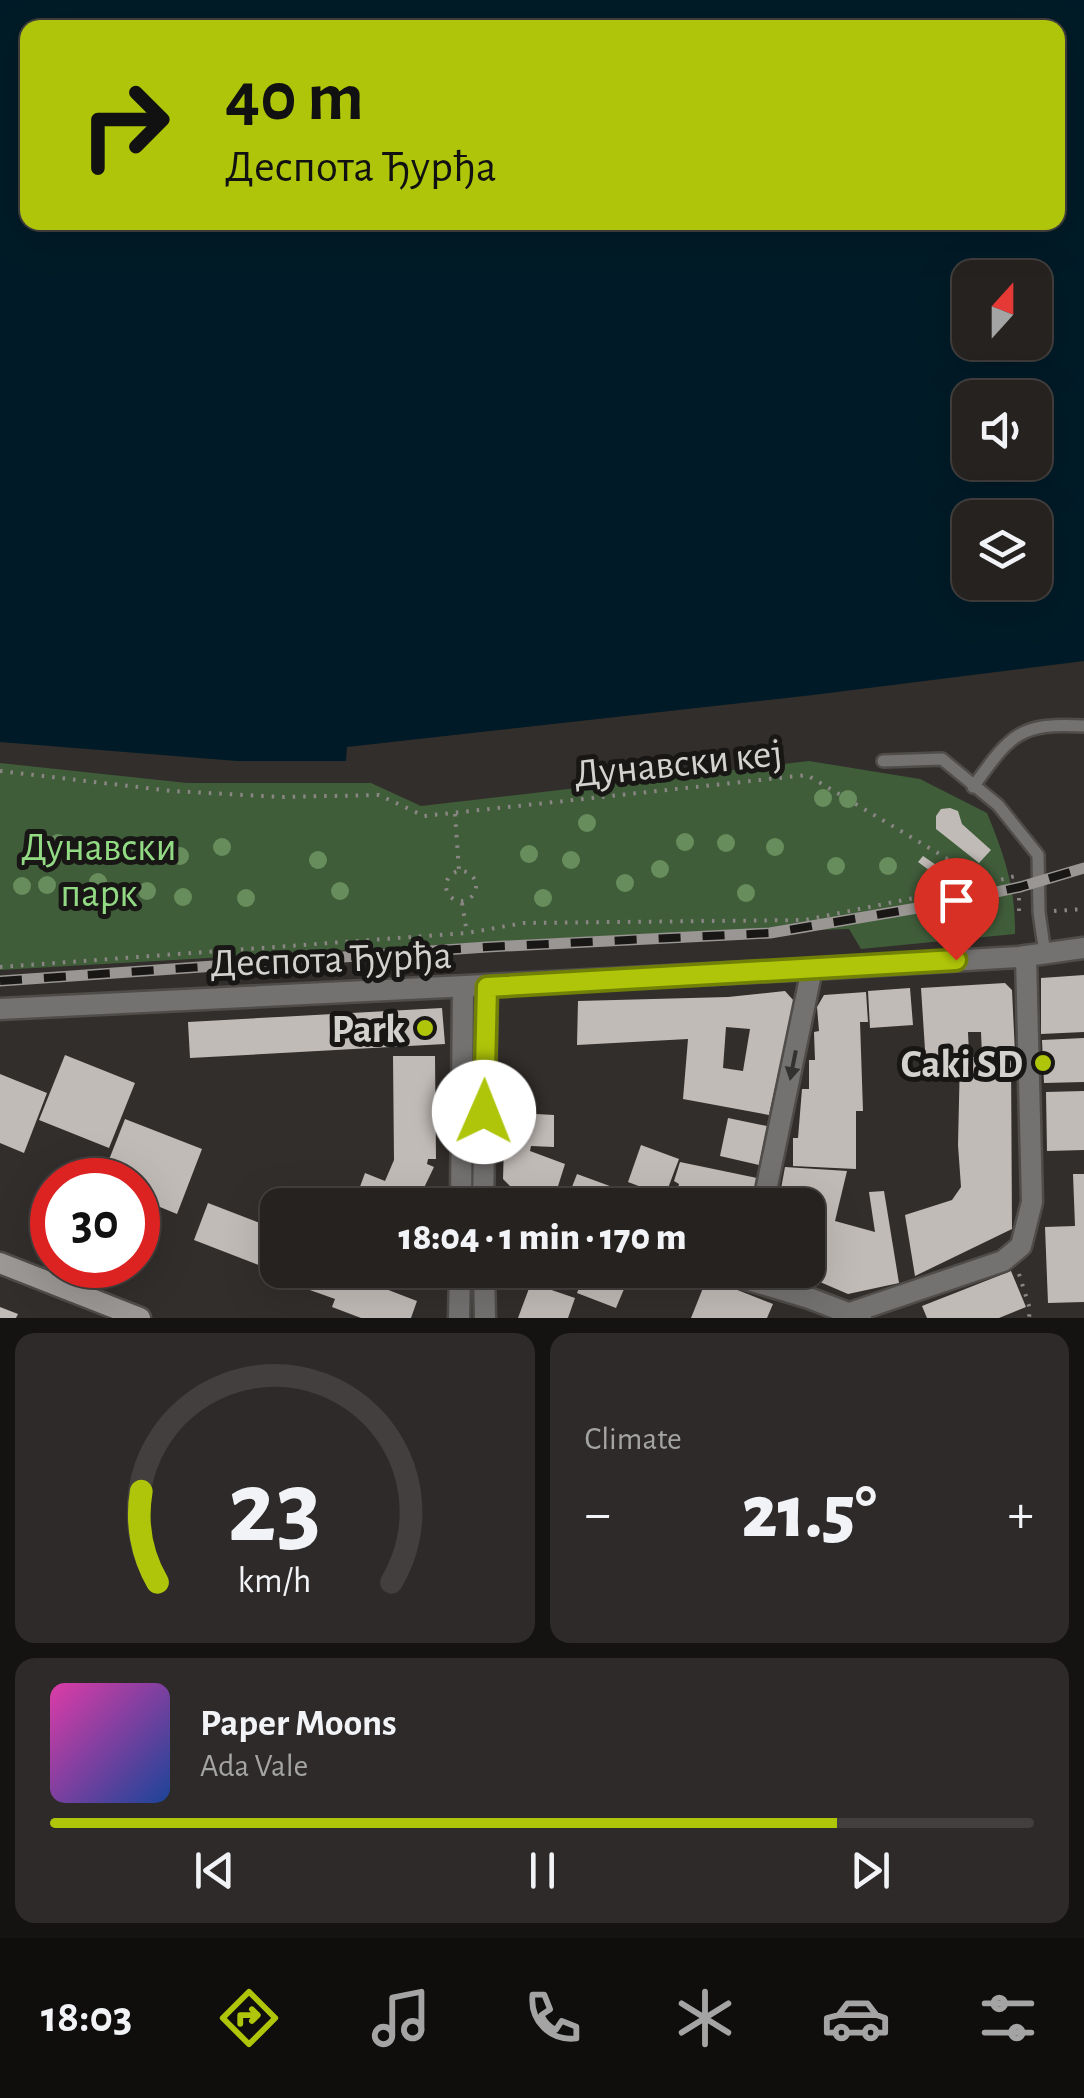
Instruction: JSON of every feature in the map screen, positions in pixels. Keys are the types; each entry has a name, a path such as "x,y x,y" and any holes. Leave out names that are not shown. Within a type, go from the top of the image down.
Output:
{"main road":[{"path":"0,1263 140,1318"}],"street":[{"name":"Деспота Ђурђа","path":"0,1010 812,969 1036,955 1084,948"},
{"path":"782,1288 856,1316 1013,1255 1021,1246 1032,1202 1036,955"},
{"path":"767,1188 812,969"},
{"path":"487,987 488,1188"},
{"path":"461,1188 462,988"},
{"path":"459,1318 460,1288"},
{"path":"484,1288 485,1318"}],"lane":[{"path":"974,787 1002,747 1020,733 1050,724 1084,726"},
{"path":"882,761 942,759 998,805 1038,855 1036,955"}],"path":[{"name":"Дунавски кеј","path":"0,771 172,791 281,797 380,794 424,816 807,775 988,882 1015,876 1020,887 1019,913 1039,912"},
{"path":"454,814 460,871"},
{"path":"460,871 472,876 476,885 474,894 462,902 452,899 446,885 450,876 460,871"},
{"path":"0,967 466,933 524,922 805,920 988,882"},
{"path":"462,902 466,933"},
{"path":"1039,912 1084,908"},
{"path":"1013,1255 1030,1318"}],"green space":[{"name":"Дунавски парк","path":"809,761 920,779 987,813 1008,872 1015,934 861,949 849,929 541,939 0,970 0,763 187,783 371,783 421,806"},
{"path":"470,1032 479,1032 476,1176 468,1175"}],"water":[{"path":"0,0 1084,0 1084,661 347,747 346,761 237,761 0,742"}],"building":[{"path":"941,809 958,811 962,824 991,850 979,863 936,829 936,816"},
{"path":"923,856 942,869 937,876 918,862"},
{"path":"1084,975 1084,1032 1041,1034 1041,978"},
{"path":"1005,983 1012,990 1015,1053 982,1055 981,1032 968,1032 969,1054 950,1055 950,1063 926,1065 921,988"},
{"path":"910,988 913,1025 870,1028 868,991"},
{"path":"785,991 794,1001 769,1115 683,1099 688,1039 577,1045 578,1001 728,997","holes":["726,1027 750,1029 743,1071 723,1068"]},
{"path":"866,992 868,1022 860,1022 863,1111 856,1111 856,1169 793,1166 793,1138 798,1138 802,1089 809,1089 809,1060 815,1060 817,1007 824,995"},
{"path":"442,1008 445,1044 190,1058 188,1022"},
{"path":"1084,1038 1084,1082 1044,1083 1042,1040"},
{"path":"65,1055 135,1083 109,1148 39,1120"},
{"path":"393,1056 435,1056 436,1159 428,1159 427,1164 434,1167 424,1188 360,1188 365,1173 385,1181 394,1160"},
{"path":"960,1057 1011,1057 1012,1229 915,1276 905,1215 952,1200 961,1187"},
{"path":"0,1074 47,1093 24,1153 0,1143"},
{"path":"1084,1091 1084,1150 1047,1151 1046,1092"},
{"path":"505,1111 554,1115 554,1147 531,1146 530,1151 565,1164 557,1188 515,1188 503,1179"},
{"path":"728,1118 767,1126 759,1165 720,1156"},
{"path":"125,1119 202,1149 177,1214 160,1207 160,1158 110,1158"},
{"path":"641,1145 679,1159 668,1188 644,1188 628,1182"},
{"path":"680,1162 757,1178 754,1188 678,1188 674,1181"},
{"path":"785,1167 847,1171 835,1221 875,1232 869,1192 884,1191 899,1283 848,1294 825,1284 825,1188 781,1188"},
{"path":"577,1174 615,1188 572,1188"},
{"path":"1073,1174 1084,1174 1084,1302 1048,1303 1045,1227 1075,1226"},
{"path":"208,1203 260,1223 260,1265 194,1240"},
{"path":"1011,1271 1026,1307 999,1318 927,1318 922,1306"},
{"path":"304,1288 383,1288 417,1301 411,1318 361,1318 332,1307 335,1299"},
{"path":"529,1288 546,1288 575,1298 568,1318 518,1318"},
{"path":"579,1288 624,1288 616,1308 577,1293"},
{"path":"703,1288 732,1288 773,1304 767,1318 691,1318"},
{"path":"0,1307 18,1314 16,1318 0,1318"}],"railway":[{"path":"0,981 487,947 770,933 941,904 1084,868"}],"place":[{"name":"Park","path":"425,1028"},
{"name":"Caki SD","path":"1043,1063"}],"route":[{"path":"484,1112 487,987 956,960"}]}
